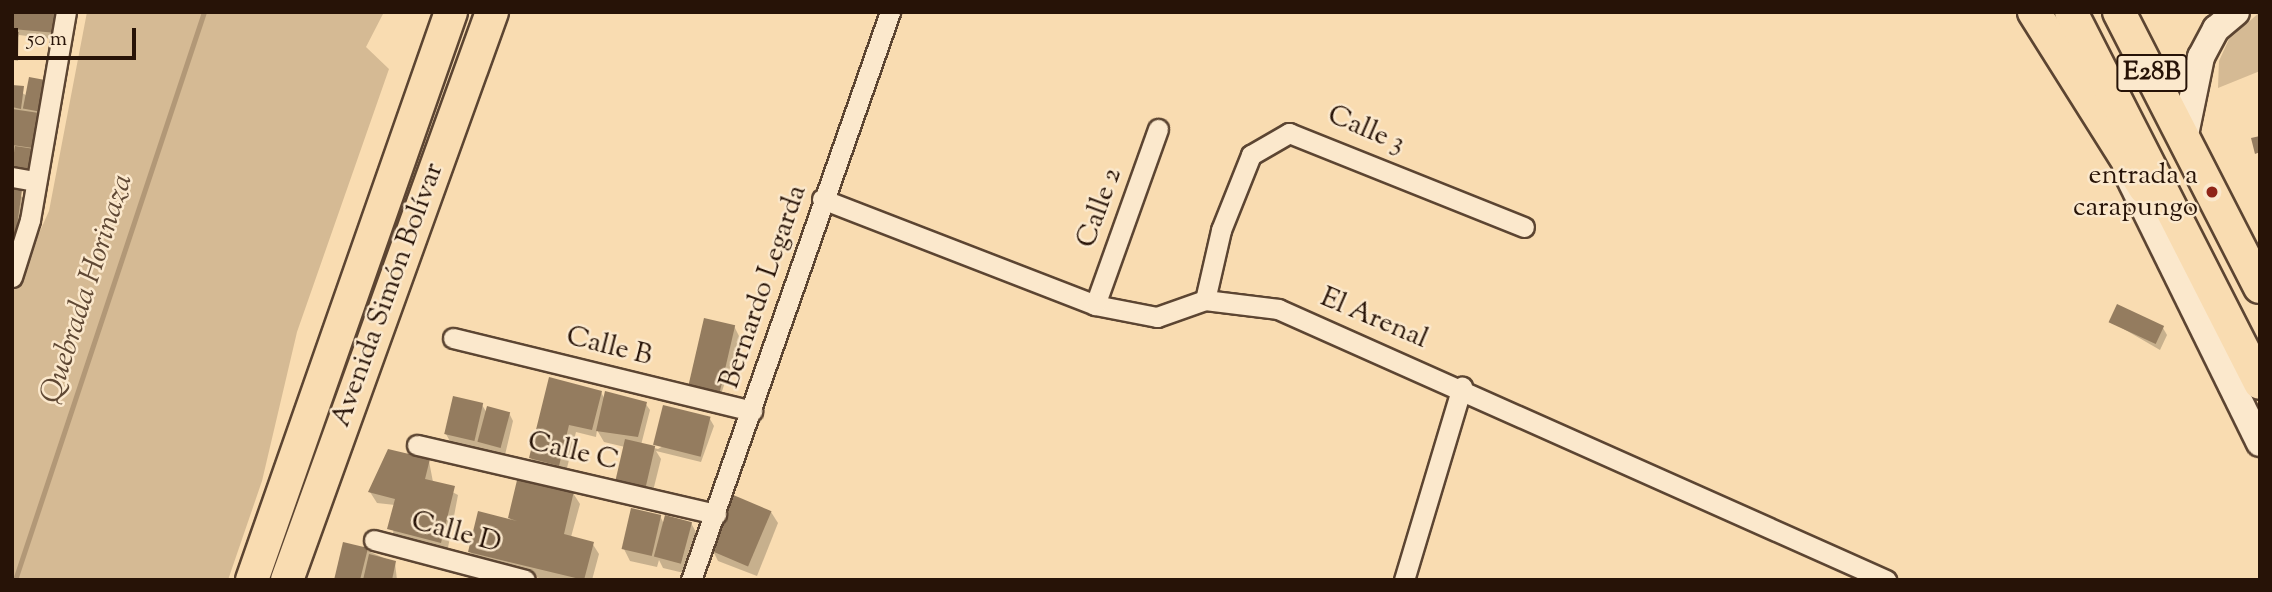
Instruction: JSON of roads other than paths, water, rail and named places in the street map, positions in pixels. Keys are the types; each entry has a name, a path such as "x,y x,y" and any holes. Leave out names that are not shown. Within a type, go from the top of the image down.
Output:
{"highway":[{"name":"Avenida Simón Bolívar","path":"252,580 451,12"},
{"name":"Avenida Simón Bolívar","path":"287,580 492,12"},
{"path":"2034,12 2119,157 2183,236"},
{"name":"E28B","path":"2071,12 2260,383"},
{"name":"E28B","path":"2119,12 2185,135 2260,287"}],"main road":[{"path":"2185,135 2200,57 2216,29 2236,12"},
{"path":"2119,157 2260,443"}],"street":[{"path":"12,277 35,181 66,12"},
{"name":"Bernardo Legarda","path":"691,580 752,411 822,199 890,12"},
{"name":"Calle 2","path":"1095,305 1158,129"},
{"name":"Calle 3","path":"1205,300 1221,230 1251,155 1289,133 1524,227"},
{"path":"12,177 35,181"},
{"name":"El Arenal","path":"822,199 1095,305 1157,317 1205,300 1279,309 1462,387 1886,580"},
{"name":"Calle B","path":"453,338 752,411"},
{"path":"1404,580 1462,387"},
{"name":"Calle C","path":"416,444 716,514"},
{"name":"Calle D","path":"374,540 525,580"}],"waterway":[{"name":"Quebrada Horinaza","path":"15,580 204,12"}],"place":[{"name":"entrada a carapungo","path":"2212,192"}]}
